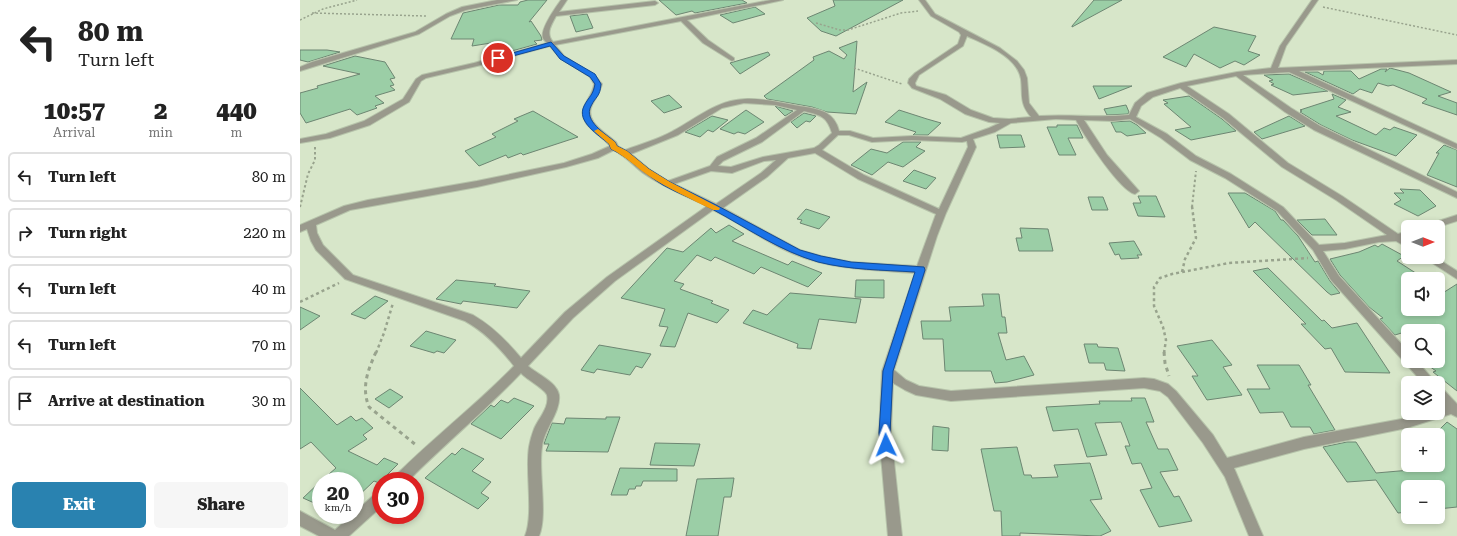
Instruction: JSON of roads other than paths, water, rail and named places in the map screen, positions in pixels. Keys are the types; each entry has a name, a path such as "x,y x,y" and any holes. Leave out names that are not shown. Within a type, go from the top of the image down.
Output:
{"street":[{"path":"300,68 329,58 418,33 429,28 444,17 478,5 514,0"},
{"path":"564,0 554,14 546,32 546,38 562,58 592,76 598,84 597,94 588,105 585,112 587,121 613,144 614,147 624,152 646,171 667,184 715,207 778,243 797,252 820,259 851,265 920,270"},
{"path":"300,141 312,140 353,128 393,109 406,100 411,94 413,86 424,76 475,65 551,44 780,0"},
{"path":"922,0 930,12 939,19 1002,52 1012,60 1020,69 1024,78 1024,99 1026,105 1036,118"},
{"path":"1274,70 1283,46 1314,2"},
{"path":"554,14 655,3"},
{"path":"684,19 693,32 702,40 732,59"},
{"path":"961,31 964,35 961,45 917,74 912,79 911,83 914,87 944,97 968,112 992,120 1009,121 1036,118 1099,119 1132,117 1164,136 1200,161 1228,176 1280,208 1317,248 1335,278 1401,351"},
{"path":"1132,117 1138,104 1150,95 1181,85 1237,74 1274,70 1456,63"},
{"path":"1291,70 1457,147"},
{"path":"1237,74 1288,110 1317,128 1457,194"},
{"path":"1181,85 1226,116 1285,165 1339,198 1401,241"},
{"path":"624,152 675,133 708,112 730,103 757,101 804,108 828,117 833,122 836,133"},
{"path":"712,168 718,160 759,140 804,108"},
{"path":"1079,118 1098,152 1114,171 1135,190"},
{"path":"667,184 712,168 732,170 764,159 816,150 822,147 836,133 850,134 872,140 912,138 956,140 969,138 992,130 1009,121"},
{"path":"895,536 884,433 888,371 920,270 941,212 972,147 972,143 969,138"},
{"path":"300,229 347,208 477,184 566,165 595,156 614,147"},
{"path":"816,150 832,161 882,188 941,212"},
{"path":"408,472 498,390 569,315 611,279 764,175 785,156"},
{"path":"1445,222 1457,218"},
{"path":"311,224 314,241 343,269 349,277 469,318 481,325 505,346 520,366 548,387 553,394 552,407 540,429 535,448 535,515 534,532 532,536"},
{"path":"1317,248 1346,246 1401,236"},
{"path":"1439,264 1457,276"},
{"path":"1416,368 1424,376"},
{"path":"888,371 897,380 910,388 924,393 951,396 1144,383 1164,387 1172,394 1208,439 1224,464 1230,474 1256,536"},
{"path":"1224,464 1304,443 1406,423 1455,410 1445,399"},
{"path":"339,536 372,506"},
{"path":"300,518 334,536"}]}
